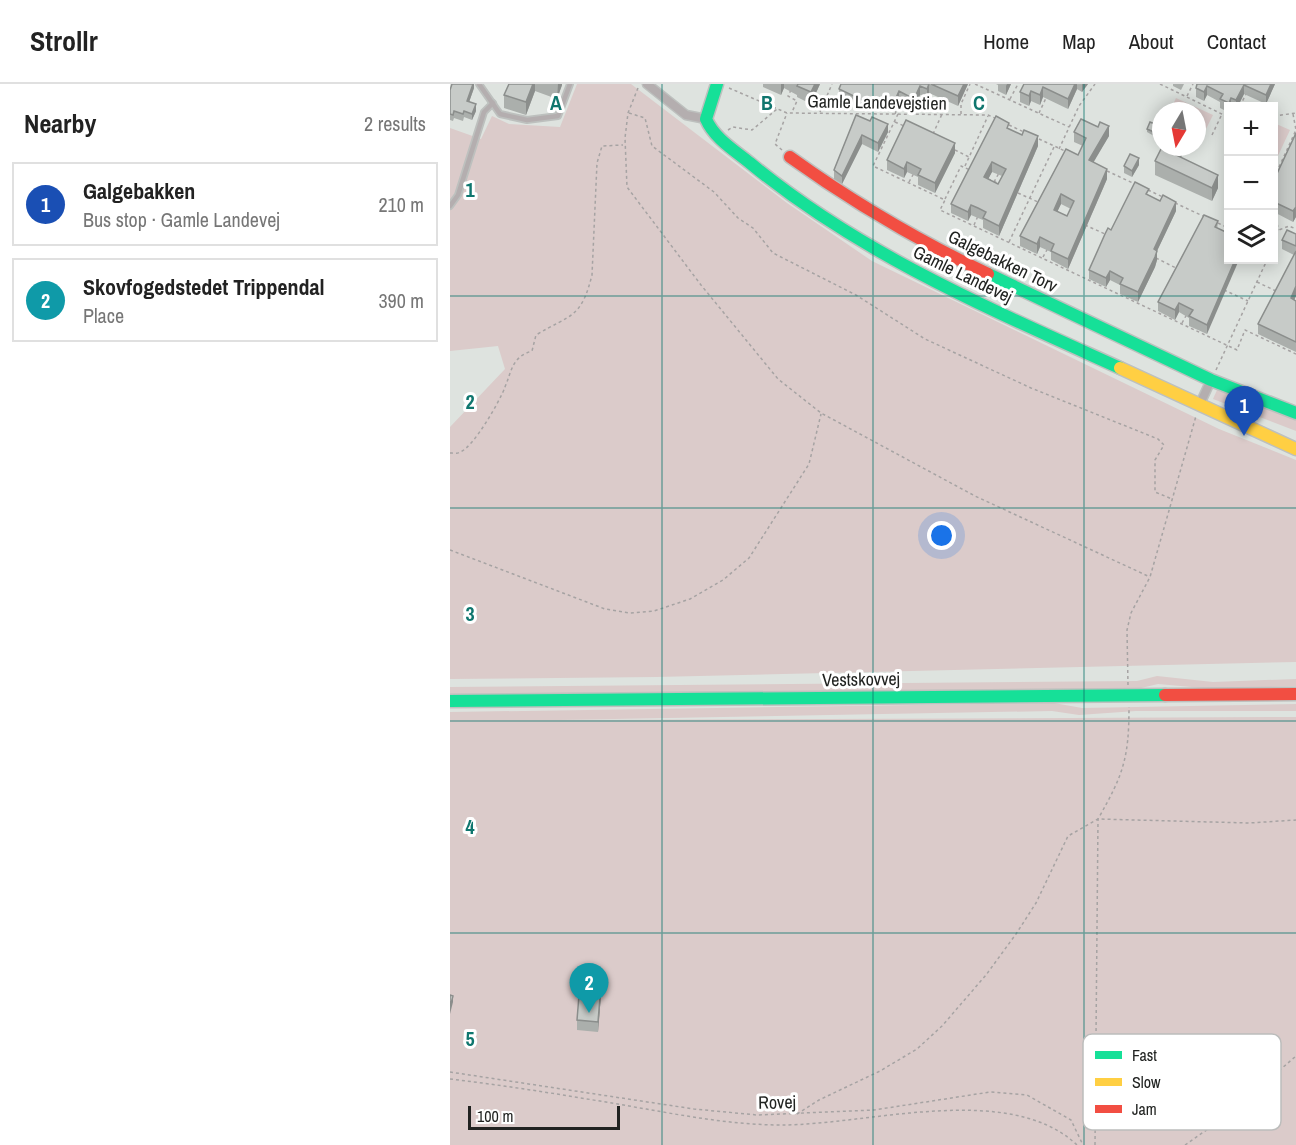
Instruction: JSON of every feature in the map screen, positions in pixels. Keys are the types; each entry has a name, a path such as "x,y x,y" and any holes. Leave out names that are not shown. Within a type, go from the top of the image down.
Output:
{"street":[{"path":"647,84 686,115 706,119 723,86"},
{"name":"Gamle Landevej","path":"706,119 711,131 720,140 827,220 895,261 1006,316 1296,449"},
{"name":"Galgebakken Torv","path":"790,157 839,192 919,241 1211,380 1296,413"},
{"path":"1200,404 1211,380"},
{"name":"Vestskovvej","path":"450,701 1296,693"}],"lane":[{"path":"479,84 500,114 512,119 527,120 558,116 570,84"},
{"path":"450,206 458,195 484,112 493,103"}],"path":[{"path":"640,84 628,113 625,146 627,187 701,285 778,379 821,413 975,496 1150,577"},
{"path":"792,112 797,101 788,96 794,84"},
{"path":"819,113 832,84"},
{"path":"961,114 961,104 970,84"},
{"path":"975,84 1069,127"},
{"path":"1010,100 1018,84"},
{"path":"1059,148 1095,84"},
{"path":"1160,84 1222,114 1212,135"},
{"path":"1187,97 1193,84"},
{"name":"Gamle Landevejstien","path":"723,86 787,112 988,115 999,120"},
{"path":"1242,102 1247,92"},
{"path":"1039,114 1048,94"},
{"path":"902,97 894,122 873,166 945,200"},
{"path":"720,140 730,128 749,131 755,129 778,109"},
{"path":"787,112 785,124 775,144 790,157"},
{"path":"628,113 645,118 652,146 714,192 738,218 753,228 773,253 856,295 925,339 979,365 1124,427 1158,439 1164,445 1155,460 1155,492 1172,499"},
{"path":"1278,115 1295,113 1296,130 1278,169"},
{"path":"930,139 942,114"},
{"path":"964,168 988,115"},
{"path":"894,122 912,130"},
{"path":"1009,125 1028,134"},
{"path":"1037,138 1069,153"},
{"path":"450,453 460,453 475,440 505,388 511,367 525,353 532,351 536,335 577,313 588,292 592,276 597,163 602,146 625,146"},
{"path":"1009,242 1054,146"},
{"path":"950,148 969,157"},
{"path":"909,183 918,165"},
{"path":"974,172 961,166 940,210 1237,350 1245,330 1296,354"},
{"path":"1099,167 1138,186"},
{"path":"990,191 999,172"},
{"path":"984,177 1003,186"},
{"path":"1012,190 1038,202"},
{"path":"1148,190 1207,218"},
{"path":"974,226 982,208"},
{"path":"1279,209 1275,218 1279,230 1289,226 1296,229"},
{"path":"1216,222 1224,226"},
{"path":"1084,224 1113,238"},
{"path":"1043,258 1051,241"},
{"path":"1153,257 1182,271"},
{"path":"1211,380 1266,264"},
{"path":"1257,282 1276,291"},
{"path":"1220,289 1248,302"},
{"path":"1182,324 1190,307"},
{"path":"1128,686 1126,630 1131,613 1150,577 1200,404"},
{"path":"450,550 605,609 630,613 654,611 690,599 723,580 749,558 809,464 821,413"},
{"path":"1096,1034 1098,819 1120,780 1126,761 1129,704"},
{"path":"796,1114 819,1100 890,1066 917,1049 942,1026 986,975 1016,934 1036,903 1068,836 1098,819 1249,823 1296,820"},
{"path":"1281,1069 1296,1056"},
{"name":"Rovej","path":"450,1072 694,1109 757,1115 874,1110 990,1092 1027,1095 1071,1120 1083,1145"},
{"path":"450,1079 518,1086 743,1124 784,1125 989,1109 1061,1130 1077,1145"},
{"path":"1095,1130 1095,1145"},
{"path":"1185,1145 1206,1130"}],"shaded area":[{"path":"577,84 631,84 787,203 872,261 1219,429 1296,460 1296,662 656,677 450,679 450,427 505,369 498,346 450,351 450,128 481,139 492,116 509,124 560,127"},
{"path":"1206,112 1213,115 1206,129"},
{"path":"1278,125 1290,130 1278,156"},
{"path":"1217,390 1296,420 1296,431 1213,399"},
{"path":"1157,676 1213,682 1296,679 1296,686 1214,689 1158,684 1137,689 450,694 450,687 1137,681"},
{"path":"1054,703 1082,708 1296,704 1296,711 1136,711 1079,715 1052,711 559,720 1296,717 1296,1145 450,1145 450,712"}],"building":[{"path":"452,84 473,84 467,101 476,104 472,114 454,111 453,115 450,114"},
{"path":"509,84 533,84 526,102 504,95"},
{"path":"798,84 815,84 811,92 797,86"},
{"path":"841,84 929,84 927,89 920,86 914,99 899,91 895,100 862,100 839,89"},
{"path":"931,84 964,84 958,96"},
{"path":"1024,84 1075,84 1068,99 1043,87 1040,95 1031,91 1029,96 1020,92"},
{"path":"1197,84 1271,84 1266,95 1244,85 1236,100 1231,98 1229,102 1220,99 1223,94 1207,86 1204,92 1196,88"},
{"path":"856,115 870,121 872,117 888,124 878,143 862,135 842,176 834,170"},
{"path":"996,116 1009,123 1007,128 1022,135 1024,130 1038,136 999,226 983,218 986,212 978,208 971,205 968,212 951,204","holes":["992,162 1006,169 998,184 984,177"]},
{"path":"1081,119 1098,127 1100,122 1109,126 1089,160 1107,169 1068,259 1051,251 1054,244 1040,237 1037,244 1020,236 1066,149 1078,155 1086,138 1074,132","holes":["1061,194 1074,201 1067,216 1054,210"]},
{"path":"906,120 955,143 935,183 918,175 921,169 907,162 904,169 887,160"},
{"path":"1150,122 1152,123 1152,131 1147,129"},
{"path":"1296,133 1296,207 1293,211 1278,204 1278,171"},
{"path":"1130,154 1139,158 1132,171 1124,166"},
{"path":"1158,156 1178,156 1218,175 1212,188 1155,161"},
{"path":"1135,182 1149,189 1146,194 1160,201 1163,195 1176,202 1154,249 1157,251 1155,257 1138,292 1120,284 1123,278 1110,271 1106,278 1089,270 1108,228 1111,230"},
{"path":"1204,215 1218,221 1215,227 1224,231 1224,264 1233,264 1207,325 1189,316 1193,310 1179,303 1175,310 1158,302"},
{"path":"1287,230 1296,234 1296,246 1282,240"},
{"path":"1296,251 1296,286 1291,298 1296,301 1296,342 1258,324"},
{"path":"580,983 601,985 598,1022 577,1020"}],"traffic: fast":[{"path":"717,84 706,119 714,132 792,196 882,253 928,278 1120,368"},
{"path":"988,274 1211,380 1296,413"},
{"path":"450,701 1165,695"}],"traffic: slow":[{"path":"1120,368 1296,449"}],"traffic: jam":[{"path":"790,157 886,220 988,274"},
{"path":"1165,695 1296,694"}],"place":[{"name":"Galgebakken","path":"1244,436"},
{"name":"Skovfogedstedet Trippendal","path":"589,1013"}]}
